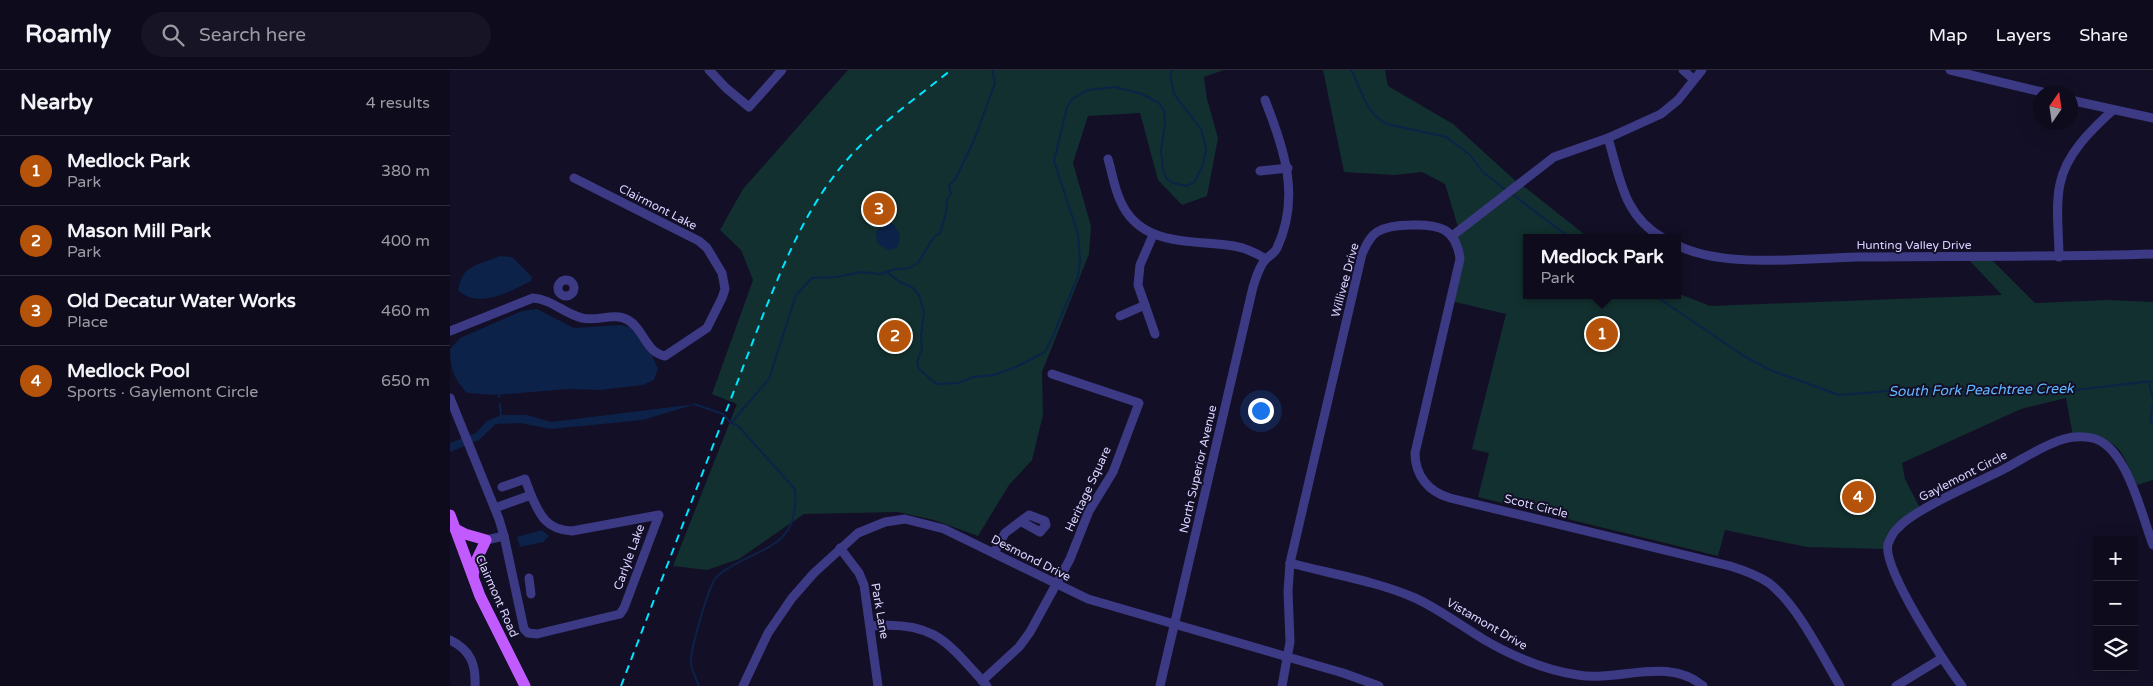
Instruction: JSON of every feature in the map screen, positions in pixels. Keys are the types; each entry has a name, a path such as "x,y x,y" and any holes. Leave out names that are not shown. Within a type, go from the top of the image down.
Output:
{"main road":[{"name":"Clairmont Road","path":"450,515 473,578 492,622 524,686"},
{"path":"455,529 464,534 486,540 476,561 473,578"}],"street":[{"path":"709,70 726,88 749,107 782,70"},
{"path":"1683,70 1693,80"},
{"path":"1452,236 1554,157 1608,138 1661,114 1678,100 1702,70"},
{"path":"1950,70 2033,90"},
{"name":"North Superior Avenue","path":"1160,686 1254,287 1266,259 1276,249 1285,222 1290,193 1288,168 1265,100"},
{"path":"2078,102 2153,118"},
{"path":"2059,257 2059,186 2063,171 2092,129 2113,110"},
{"path":"1608,138 1627,203 1640,220 1658,234"},
{"path":"1108,159 1122,206 1136,223 1153,234 1176,241 1235,246 1266,259"},
{"path":"1260,171 1288,168"},
{"name":"Clairmont Lake","path":"450,331 528,299 538,299 558,306 582,318 617,317 627,319 636,326 653,351 665,356 707,328 713,320 725,289 722,273 702,243 574,178"},
{"name":"Willivee Drive","path":"1282,686 1290,642 1288,591 1290,564 1367,243 1377,232 1400,225 1435,226 1452,236"},
{"path":"1153,234 1142,258 1138,290 1155,334"},
{"name":"Scott Circle","path":"1452,236 1459,252 1459,266 1415,453 1418,470 1426,484 1438,494 1450,498 1730,566 1760,577 1776,589 1791,607 1840,686"},
{"name":"Hunting Valley Drive","path":"1681,246 1708,256 1772,261 1855,257 2059,257 2153,254"},
{"path":"558,306 562,295"},
{"path":"1120,316 1145,305"},
{"name":"Heritage Square","path":"1052,374 1139,403 1113,472 1089,512 1072,554 1054,584"},
{"path":"450,398 504,536 486,540"},
{"name":"Gaylemont Circle","path":"1962,686 1942,658 1898,582 1887,555 1888,543 1898,527 1922,511 2065,438 2085,437 2098,440 2121,462 2153,545"},
{"name":"Carlyle Lake","path":"502,487 525,479 539,515 549,526 561,530 572,531 659,515 624,608 620,614 533,635 524,629 504,536"},
{"path":"494,508 531,495"},
{"name":"Desmond Drive","path":"743,686 755,658 779,616 808,580 840,548 868,528 886,522 905,519 944,529 1088,599 1343,673 1379,686"},
{"path":"994,553 1005,533 1022,522"},
{"name":"Park Lane","path":"840,548 862,578 872,626 878,686"},
{"name":"Vistamont Drive","path":"1290,564 1413,598 1514,656 1542,666 1579,676 1604,676 1658,671 1684,674 1703,686"},
{"path":"516,589 531,591 529,578"},
{"path":"872,626 904,625 932,633 950,646 985,683 1025,640 1054,584"},
{"path":"450,640 462,647 472,659 476,670 475,686"},
{"path":"1896,686 1942,658"}],"green space":[{"path":"848,70 1224,70 1204,77 1207,99 1218,138 1207,196 1182,205 1158,180 1140,113 1088,116 1073,163 1091,226 1089,254 1042,372 1043,415 1032,460 1009,485 978,536 934,520 898,512 804,514 739,559 707,570 673,566 737,404 712,394 753,280 741,250 720,230 743,189"},
{"path":"1323,70 1385,70 1388,86 1453,124 1520,185 1459,230 1445,184 1422,172 1394,175 1344,172"},
{"path":"1522,185 1584,234 1523,234 1523,299 1681,299 1681,295 1710,306 2002,295 1968,259 1991,259 2035,303 2108,300 2153,302 2153,480 2137,485 2121,452 2109,442 2073,436 2066,398 2021,409 1902,463 1905,479 1921,510 1895,527 1886,549 1807,547 1725,530 1718,556 1478,497 1489,453 1472,449 1506,314 1451,301 1460,259 1452,236"}],"water":[{"path":"892,223 898,231 899,241 897,248 888,250 877,243 876,232 879,228 884,228 885,224"},
{"path":"500,256 512,257 532,277 531,281 504,294 484,299 466,296 458,290 460,281 468,270"},
{"path":"537,309 574,328 621,325 630,327 652,355 658,369 654,380 643,385 600,390 568,389 496,395 467,393 454,373 450,349 460,338 522,311"},
{"path":"696,404 643,420 551,429 520,423 496,424 479,440 450,452 450,443 476,433 487,421 501,415 527,415 551,422"},
{"path":"1862,483 1872,492 1854,513 1842,502"},
{"path":"542,530 549,536 543,542 520,547 517,537"}],"waterway":[{"name":"South Fork Peachtree Creek","path":"731,423 769,379 796,295 812,278 836,277 862,272 880,274 896,269 909,268 918,263 934,237 940,233 946,213 947,199 951,194 949,185 955,180 975,138 995,83 992,70"},
{"name":"South Fork Peachtree Creek","path":"887,272 900,282 913,288 919,295 924,312 921,336 922,349 917,362 919,369 936,384 958,383 973,377 994,375 1016,367 1045,352 1078,276 1080,262 1078,234 1054,161 1067,107 1072,99 1088,90 1115,87 1142,94 1159,103 1164,111 1165,123 1161,151 1166,178 1173,183 1187,186 1195,181 1203,165 1206,149 1201,129 1174,94 1170,74 1173,70"},
{"name":"South Fork Peachtree Creek","path":"1351,70 1365,100 1379,119 1387,124 1446,137 1470,155 1483,172 1506,190"},
{"name":"South Fork Peachtree Creek","path":"1512,194 1565,234"},
{"name":"South Fork Peachtree Creek","path":"1660,299 1744,356 1770,370 1839,395 1915,389 2066,391 2153,381"},
{"path":"2149,382 2153,399"},
{"path":"2153,403 2150,421 2153,424"},
{"path":"500,404 501,416"},
{"path":"694,404 723,414 731,423 738,426 795,489 795,508 792,523 785,534 766,549 724,571 716,578 712,585 700,619 691,660 691,666 699,686"}],"railway":[{"path":"621,686 763,315 801,228 831,180 857,149 887,121 951,70"}],"place":[{"name":"Old Decatur Water Works","path":"879,209"},
{"name":"Medlock Park","path":"1602,334"},
{"name":"Mason Mill Park","path":"895,336"},
{"name":"Medlock Pool","path":"1858,497"}]}
